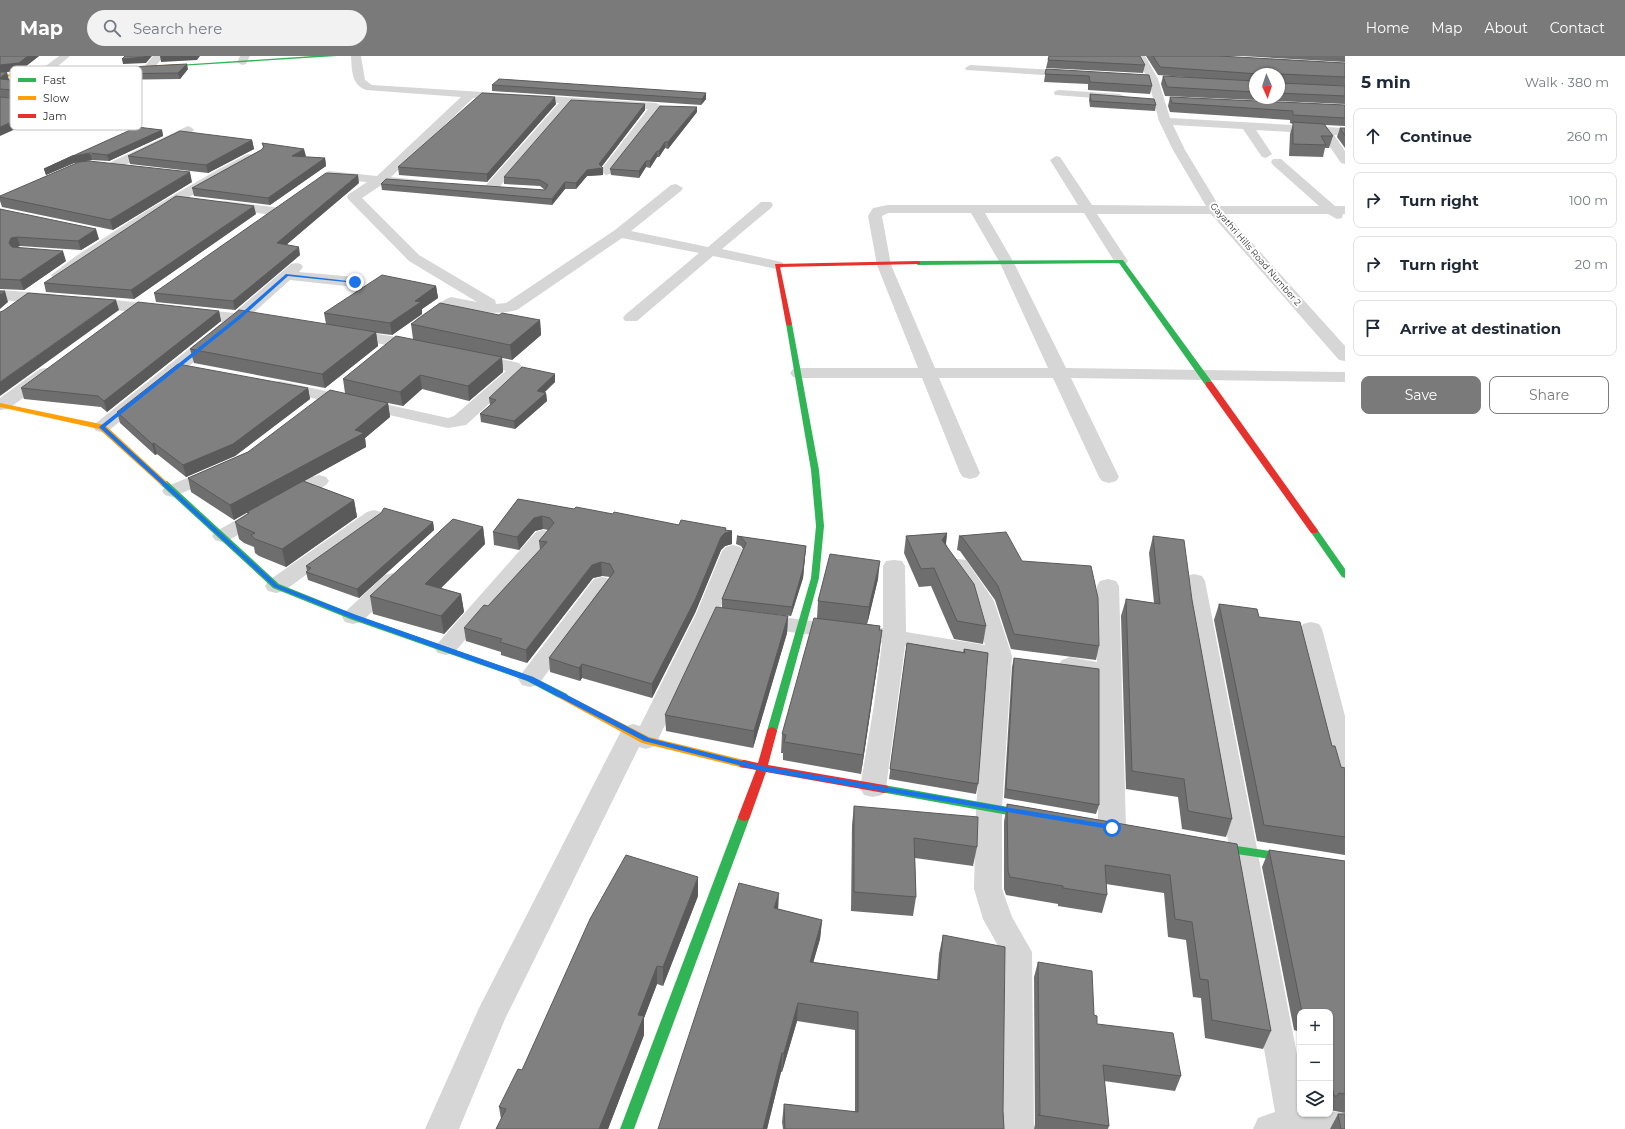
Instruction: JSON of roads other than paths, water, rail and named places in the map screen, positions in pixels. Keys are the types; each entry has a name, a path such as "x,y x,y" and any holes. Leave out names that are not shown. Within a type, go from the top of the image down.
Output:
{"street":[{"path":"52,66 65,56"},
{"path":"149,67 159,56"},
{"path":"142,67 244,59 335,56"},
{"path":"356,56 359,82 362,86 382,89 670,106"},
{"name":"Gayathri Hills Road Number 2","path":"1140,56 1152,79 1154,100 1179,150 1216,210 1345,356"},
{"path":"970,68 1082,75"},
{"path":"0,76 10,75"},
{"path":"1137,78 1168,80"},
{"path":"1059,93 1128,98"},
{"path":"471,94 380,180 354,197 414,258 469,292 502,310"},
{"path":"476,187 498,189 568,100"},
{"path":"1154,100 1173,101"},
{"path":"0,101 10,102"},
{"path":"606,171 656,106"},
{"path":"1165,121 1345,132"},
{"path":"1247,126 1266,154"},
{"path":"133,170 105,166 188,130"},
{"path":"1325,131 1345,160"},
{"path":"11,309 27,296 113,236 208,179 258,153"},
{"path":"1056,160 1121,262 1345,575"},
{"path":"1277,162 1339,211 1345,222"},
{"path":"317,179 324,175 428,184"},
{"path":"186,176 208,179"},
{"path":"378,356 396,341 451,302 502,310 511,308 620,233 676,188"},
{"path":"176,199 198,202"},
{"path":"213,204 279,207 254,225"},
{"path":"631,318 712,252 766,205"},
{"path":"970,473 884,264 875,216 878,211 888,209 1087,209 1339,211"},
{"path":"976,210 1007,264 1109,477"},
{"path":"98,233 113,236"},
{"path":"620,233 777,266 1121,262"},
{"path":"60,255 84,257"},
{"path":"627,1129 762,768 800,626 815,578 820,526 815,470 799,373 777,266"},
{"path":"102,427 238,318 292,271 355,282"},
{"path":"0,295 71,300 144,302 275,324"},
{"path":"118,321 144,302"},
{"path":"335,332 396,341 432,349"},
{"path":"261,383 329,396 448,423 455,423 514,373 515,369 505,365 461,355"},
{"path":"1,405 60,363"},
{"path":"177,367 200,371"},
{"path":"799,373 1202,374 1345,377"},
{"path":"311,410 347,381"},
{"path":"1,405 102,427 276,586 353,617 446,648 530,679 640,736 762,768 1043,817"},
{"path":"172,491 236,464"},
{"path":"222,536 319,481"},
{"path":"276,586 374,516"},
{"path":"446,648 543,536"},
{"path":"442,1129 490,1018 640,736 707,614 733,551"},
{"path":"952,556 983,601 1012,657 989,808 988,889 998,919 1016,952 1017,1129"},
{"path":"353,617 409,565"},
{"path":"873,788 895,637 896,586 894,566"},
{"path":"1194,581 1243,852 1282,1125 1345,1129"},
{"path":"530,679 602,584"},
{"path":"1108,586 1108,671 1112,828"},
{"path":"707,614 895,637 1012,657"},
{"path":"1311,629 1345,766"},
{"path":"1046,662 1108,671"},
{"path":"1204,845 1345,866"}]}
